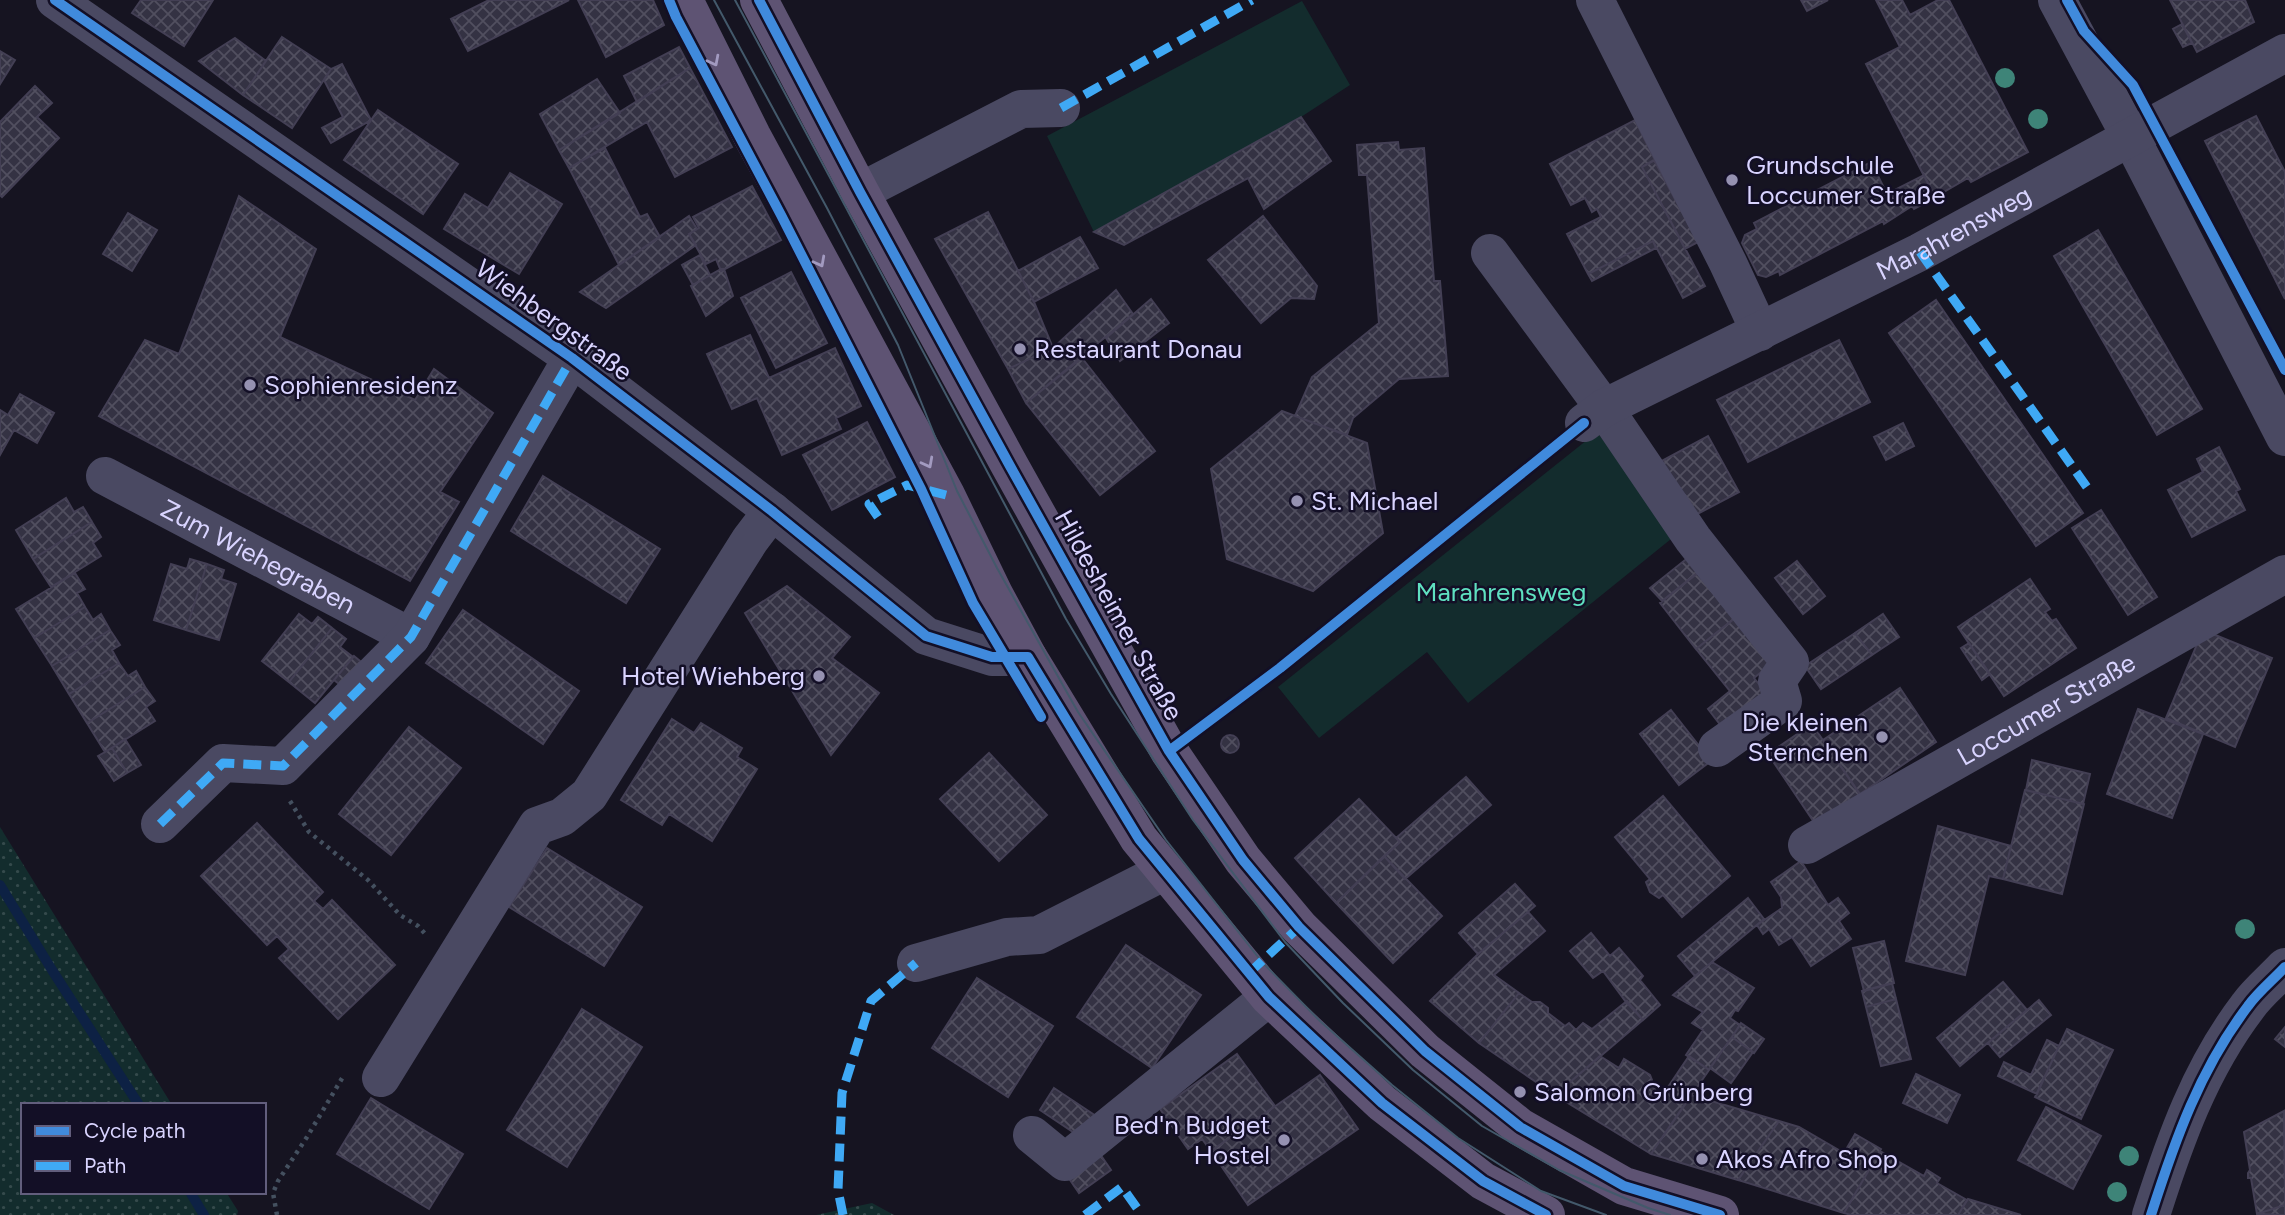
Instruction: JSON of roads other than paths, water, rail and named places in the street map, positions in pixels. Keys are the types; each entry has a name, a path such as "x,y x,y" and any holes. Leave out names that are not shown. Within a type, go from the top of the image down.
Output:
{"main road":[{"path":"684,0 752,136 946,495 1027,657 1139,839 1269,997 1382,1103 1483,1181 1546,1215"},
{"name":"Hildesheimer Straße","path":"759,0 860,192 1169,751 1243,860 1299,927 1425,1051 1520,1128 1624,1186 1720,1215"}],"street":[{"name":"Wiehbergstraße","path":"55,0 572,358 772,511 926,636 992,657 1027,657"},
{"path":"1595,0 1760,332"},
{"path":"2057,0 2285,438"},
{"name":"Marahrensweg","path":"1594,415 1920,252 2285,53"},
{"path":"860,192 1021,109 1061,108"},
{"path":"1490,253 1594,415 1790,662 1777,681 1783,701 1717,748"},
{"path":"160,824 223,763 283,766 411,637 572,358"},
{"name":"Zum Wiehegraben","path":"105,476 411,637"},
{"path":"381,1078 537,826 562,817 589,795 750,540 772,511"},
{"name":"Loccumer Straße","path":"1807,845 2285,574"},
{"path":"916,964 1007,937 1039,935 1165,871"},
{"path":"2151,1215 2174,1143 2205,1070 2248,1005 2285,967"},
{"path":"1032,1135 1065,1162 1269,997"}],"waterway":[{"path":"0,885 138,1103"},
{"path":"191,1194 204,1215"}],"tram line":[{"path":"714,0 898,345 957,491 997,568 1078,712 1166,840 1262,962 1320,1021 1392,1085 1458,1138 1541,1191 1606,1215"},
{"path":"735,0 1066,619 1193,820 1285,942 1343,1003 1413,1070 1482,1126 1559,1170 1670,1215"}],"place":[{"name":"Grundschule Loccumer Straße","path":"1732,180"},
{"name":"Restaurant Donau","path":"1020,349"},
{"name":"Sophienresidenz","path":"250,385"},
{"name":"St. Michael","path":"1297,501"},
{"name":"Hotel Wiehberg","path":"819,676"},
{"name":"Die kleinen Sternchen","path":"1882,737"},
{"name":"Salomon Grünberg","path":"1520,1092"},
{"name":"Bed'n Budget Hostel","path":"1284,1140"},
{"name":"Akos Afro Shop","path":"1702,1159"}]}
